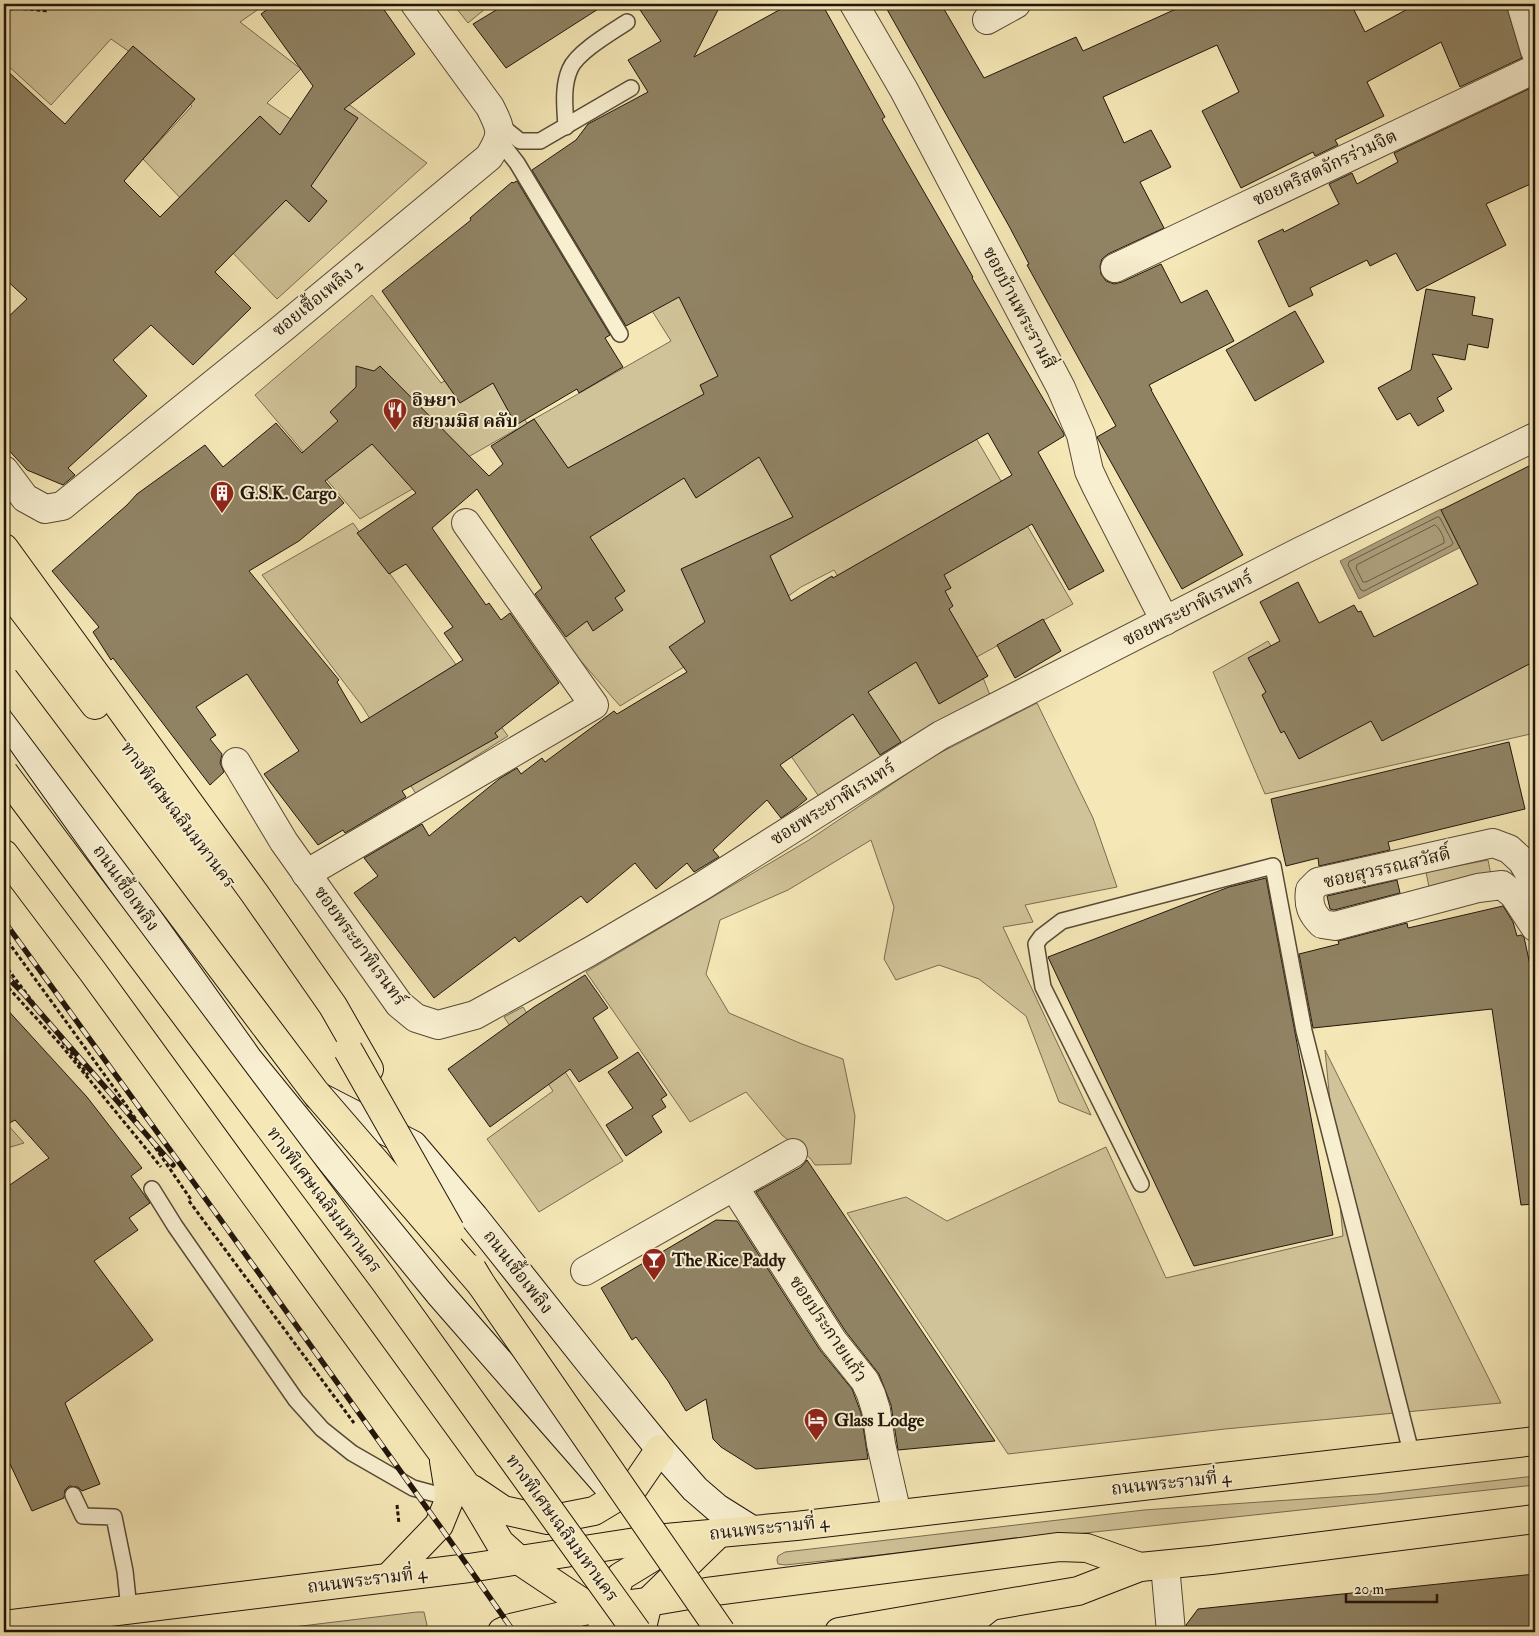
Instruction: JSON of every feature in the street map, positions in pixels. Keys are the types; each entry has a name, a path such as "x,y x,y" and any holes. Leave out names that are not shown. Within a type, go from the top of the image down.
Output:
{"main road":[{"path":"4,548 255,894 333,1006 413,1145"},
{"name":"ทางพิเศษเฉลิมมหานคร","path":"4,585 241,898 348,1050 481,1284 721,1632"},
{"name":"ทางพิเศษเฉลิมมหานคร","path":"4,679 315,1092 481,1284"},
{"name":"ทางพิเศษเฉลิมมหานคร","path":"4,773 384,1280 639,1632"},
{"path":"4,854 93,972 443,1455 457,1491 500,1543 520,1561 602,1616"},
{"name":"ถนนพระรามที่ 4","path":"4,1626 520,1561 673,1548 719,1533 1535,1441"},
{"path":"457,1491 503,1510 548,1520 594,1512 634,1487 660,1449"},
{"path":"389,1577 439,1525 457,1491"},
{"path":"839,1632 1078,1591 1153,1566 1535,1519"},
{"path":"502,1632 511,1628 602,1616 648,1602 707,1592 1058,1547 1087,1548 1153,1566"},
{"path":"639,1632 648,1602 673,1548"},
{"path":"602,1616 620,1577 673,1548"},
{"path":"673,1548 707,1592"},
{"path":"958,1632 991,1606"}],"street":[{"path":"415,4 490,107 499,132"},
{"name":"ซอยบ้านพระรามสี่","path":"854,4 904,90 1060,388 1081,435 1090,471 1097,488 1165,621"},
{"path":"988,20 1016,4"},
{"path":"1521,4 1535,51"},
{"name":"ซอยคริสตจักรร่วมจิต","path":"1115,268 1535,69"},
{"name":"ซอยเชื้อเพลิง 2","path":"4,470 25,498 45,509 62,506 489,158 499,132"},
{"name":"ซอยพระยาพิเรนทร์","path":"236,762 284,842 399,1004 416,1018 438,1025 475,1016 717,877 941,735 1301,551 1535,437"},
{"path":"306,874 594,705 466,523"},
{"name":"ถนนเชื้อเพลิง","path":"4,716 248,1059 439,1294 617,1497 673,1548"},
{"name":"ซอยสุวรรณสวัสดิ์","path":"1502,885 1478,888 1336,926 1322,924 1314,916 1309,902 1310,890 1318,882 1493,843 1509,849"},
{"path":"1509,849 1522,861 1535,883"},
{"path":"1509,849 1502,885 1514,895 1535,927"},
{"path":"1408,862 1420,904"},
{"name":"ถนนเชื้อเพลิง","path":"248,1059 413,1145 474,1216 660,1449 717,1508 752,1530"},
{"path":"585,1271 793,1153"},
{"name":"ซอยประกายแก้ว","path":"734,1187 833,1341 865,1381 872,1394 897,1514"},
{"path":"1153,1566 1171,1632"}],"lane":[{"path":"566,127 564,95 570,68 588,48 627,22"},
{"path":"499,132 520,140 540,141 631,88"},
{"path":"499,132 620,334"},
{"path":"1141,1184 1043,987 1036,944 1041,937 1062,921 1273,866 1304,1031 1412,1456"},
{"path":"152,1189 175,1226 296,1400 322,1429 352,1453 413,1488 457,1491"},
{"path":"74,1495 83,1516 114,1517 125,1571 129,1609"}],"path":[{"path":"4,10 16,8 49,12"},
{"path":"4,936 117,1092 204,1219"},
{"path":"4,964 113,1108"}],"shaded area":[{"path":"4,4 266,4 240,22 301,69 267,103 298,124 331,91 427,163 277,299 143,159 192,106 134,55 111,39 51,105 4,62"},
{"path":"453,4 491,4 468,23"},
{"path":"682,291 970,428 1073,604 975,658 990,695 822,801 766,720 872,632 834,570 801,587 715,648 620,706 535,608 570,552 549,480 517,429 360,519 255,395 372,295 441,383 482,359 527,423 671,341 649,306"},
{"path":"353,523 508,736 416,794 362,706 262,575"},
{"path":"1268,641 1304,699 1516,642 1535,672 1535,733 1265,794 1213,672"},
{"path":"1037,703 1093,818 1117,887 1025,905 1033,922 1003,927 1091,1115 1059,1102 1026,1016 979,979 939,965 896,980 884,959 894,907 871,840 788,890 720,920 706,974 729,1013 843,1059 855,1116 851,1164 815,1165 810,1158 782,1135 746,1092 690,1122 586,972 809,840 932,757"},
{"path":"1488,860 1491,875 1429,887 1426,872"},
{"path":"523,1007 623,1161 539,1212 487,1139 553,1091 504,1017"},
{"path":"1325,1050 1501,1403 1225,1429 1008,1454 847,1213 906,1197 947,1221 1106,1147 1166,1278 1343,1236"},
{"path":"4,1120 6,1123 24,1143 4,1149"},
{"path":"1535,1476 1535,1485 785,1565 778,1564 777,1560 778,1556 785,1552 1144,1510 1377,1494"},
{"path":"424,1612 427,1625 423,1632 252,1632"}],"water":[{"path":"1441,509 1461,547 1359,599 1340,561"}],"building":[{"path":"275,4 380,4 415,54 344,109 358,118 311,186 327,201 309,222 286,200 215,272 251,308 193,365 151,325 113,360 147,396 68,468 75,475 63,485 27,470 4,445 4,321 27,299 4,278 4,68 65,124 133,46 195,99 124,181 160,217 260,116 280,135 313,86 261,14"},
{"path":"506,4 606,4 506,68 473,24"},
{"path":"636,4 721,4 694,57 790,4 822,4 885,117 882,119 972,278 1064,434 1064,436 1038,452 1104,571 1069,590 1032,524 944,575 951,588 945,591 953,606 949,609 988,676 939,704 916,662 868,692 901,742 880,755 853,714 780,765 807,799 781,818 767,800 713,850 719,857 694,872 687,863 656,889 635,863 587,903 581,896 519,942 515,937 434,998 354,893 378,876 364,858 422,824 429,836 499,779 517,768 521,774 542,758 545,762 614,711 617,714 687,672 669,647 705,622 681,569 793,517 759,457 696,498 684,478 590,537 625,591 615,598 623,610 593,631 587,621 566,637 535,594 542,588 477,489 432,528 486,605 489,603 501,620 510,613 559,683 495,733 498,737 402,791 406,797 345,833 343,830 318,845 264,774 299,751 247,674 196,707 216,735 210,739 222,754 220,763 224,772 210,785 113,658 111,660 93,632 99,627 52,571 137,494 205,445 223,467 276,423 302,453 338,421 330,412 356,387 356,366 374,371 380,366 489,476 503,464 491,446 534,419 568,468 704,394 700,385 718,376 679,297 626,326 532,170 576,140 588,124 648,92 628,60 661,41","holes":["988,433 1012,475 791,601 770,556","372,444 416,493 357,533 389,574 406,564 453,627 444,633 463,660 361,723 337,682 339,680 249,571 299,541 344,503 325,481"]},
{"path":"884,4 941,4 984,78 1076,37 1083,51 1187,4 1351,4 1365,32 1417,4 1506,4 1522,58 1460,87 1441,42 1367,82 1384,116 1335,140 1338,145 1315,156 1313,152 1241,188 1202,111 1239,92 1217,45 1103,97 1124,143 1151,130 1171,167 1140,182 1164,228 1108,254 1102,259 1100,266 1101,274 1106,281 1114,284 1161,264 1181,303 1207,290 1234,341 1149,385 1243,555 1182,589 1097,437 1116,426 1027,265 1029,264 1009,226"},
{"path":"1535,86 1535,182 1486,204 1506,245 1417,291 1396,253 1370,266 1367,260 1310,288 1313,295 1289,307 1258,241 1283,229 1284,232 1339,204 1329,184 1352,173 1357,184 1398,162 1394,153"},
{"path":"517,181 610,335 605,338 623,367 579,393 577,389 516,425 493,383 460,403 382,291 471,220 470,218 512,182"},
{"path":"1426,289 1475,297 1472,315 1493,319 1488,348 1468,344 1465,360 1432,354 1452,389 1437,398 1444,411 1418,426 1410,413 1397,420 1378,388 1411,370"},
{"path":"1295,311 1324,362 1255,401 1226,350"},
{"path":"1535,463 1535,661 1382,741 1371,721 1299,759 1284,731 1281,733 1262,695 1266,692 1248,658 1280,641 1260,602 1298,582 1319,623 1354,605 1358,612 1361,611 1374,637 1478,584 1441,510"},
{"path":"1043,619 1061,651 1015,678 997,645"},
{"path":"1509,742 1525,809 1388,842 1390,850 1319,866 1318,858 1286,866 1271,799"},
{"path":"1266,878 1333,1235 1194,1266 1048,957 1229,887"},
{"path":"1397,880 1400,893 1334,910 1330,909 1327,896"},
{"path":"1503,906 1513,922 1517,936 1521,935 1524,937 1535,988 1535,1204 1521,1205 1492,1009 1313,1028 1299,954 1339,944 1338,941 1407,923 1408,928"},
{"path":"585,975 608,1008 593,1018 618,1058 579,1082 570,1069 490,1127 448,1069 534,1007"},
{"path":"4,1006 87,1097 142,1168 131,1176 150,1203 129,1218 138,1230 94,1261 153,1340 65,1403 100,1484 82,1491 78,1487 69,1486 65,1490 64,1498 32,1511 4,1451 4,1189 49,1158 15,1120 4,1126"},
{"path":"638,1052 667,1095 661,1099 666,1107 652,1116 662,1132 626,1156 606,1125 633,1108 608,1072"},
{"path":"807,1160 995,1441 898,1450 891,1405 879,1374 846,1332 756,1192 801,1167"},
{"path":"716,1220 737,1221 820,1350 852,1389 861,1413 868,1459 756,1469 721,1447 713,1439 706,1399 686,1411 668,1381 636,1337 632,1340 601,1288"},
{"path":"1535,1574 1535,1632 1186,1632 1186,1625 1198,1609"}],"railway":[{"path":"4,921 218,1216 514,1632"},
{"path":"4,974 23,993 173,1165"}],"place":[{"name":"อิษยา สยามมิส คลับ","path":"395,431"},
{"name":"G.S.K. Cargo","path":"222,514"},
{"name":"The Rice Paddy","path":"654,1281"},
{"name":"Glass Lodge","path":"816,1441"}]}
